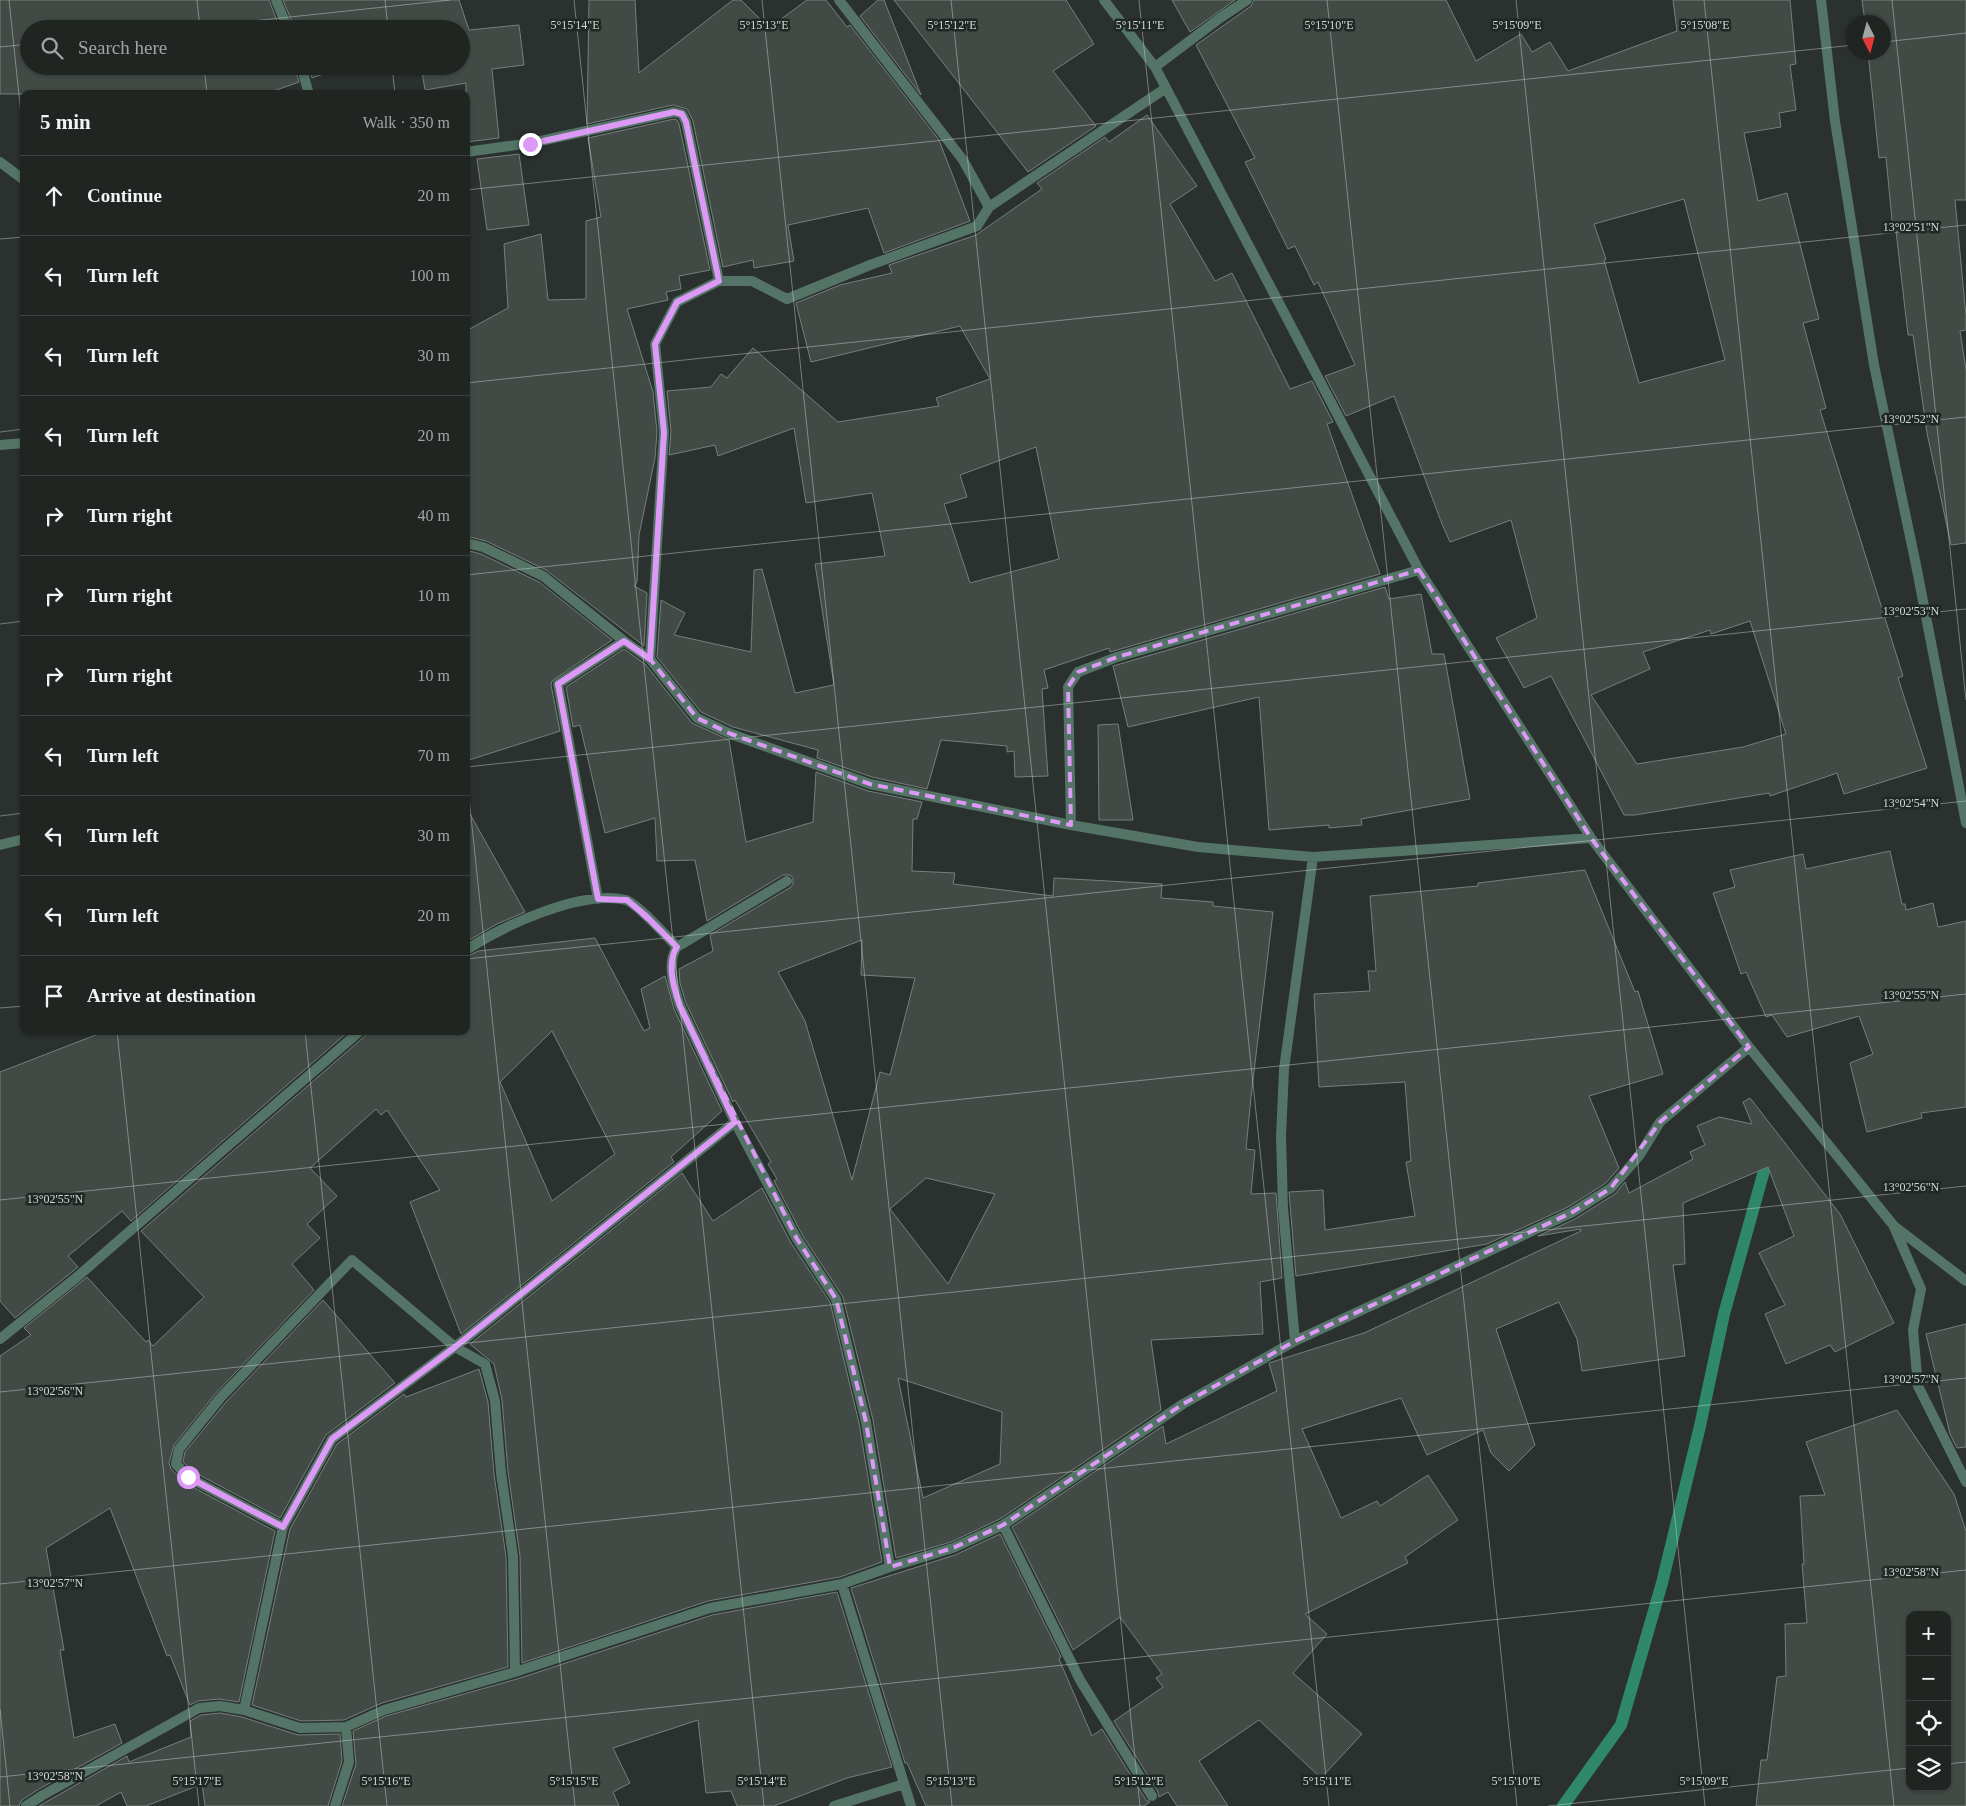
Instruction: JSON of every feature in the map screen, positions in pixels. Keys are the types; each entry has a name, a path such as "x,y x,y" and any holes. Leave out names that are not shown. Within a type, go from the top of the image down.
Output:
{"street":[{"path":"276,0 284,20"},
{"path":"839,0 963,160 989,207"},
{"path":"1104,0 1155,67 1419,570 1591,838 1748,1047 1894,1226 1966,1281"},
{"path":"1155,67 1247,0"},
{"path":"1822,0 1835,121 1874,365 1916,565 1966,823"},
{"path":"304,75 308,90"},
{"path":"650,659 664,432 655,344 677,302 719,281 752,281 787,299 977,226 989,207 1166,88"},
{"path":"470,152 530,144 674,112 682,114 686,122 719,281"},
{"path":"0,162 20,177"},
{"path":"0,445 20,443"},
{"path":"470,544 484,548 544,576 624,641 650,659 697,718 731,734 870,784 1071,825 1198,847 1314,857 1591,838"},
{"path":"1071,825 1068,687 1078,672 1117,657 1419,570"},
{"path":"598,899 558,684 624,641"},
{"path":"1,843 20,840"},
{"path":"1295,1341 1283,1208 1281,1137 1283,1078 1314,857"},
{"path":"787,882 677,947 672,954 673,987 680,1006 735,1122 797,1239 836,1299 866,1422 890,1566"},
{"path":"470,948 547,909 598,899 627,900 677,947"},
{"path":"0,1339 77,1277 355,1035"},
{"path":"26,1806 43,1794 199,1708 220,1706 244,1710 300,1728 346,1727 384,1710 515,1672 710,1608 842,1584 890,1566 953,1548 1003,1525 1183,1404 1295,1341 1571,1213 1611,1188 1638,1156 1660,1122 1748,1047"},
{"path":"244,1710 283,1527 332,1439 455,1347 735,1122"},
{"path":"1894,1226 1921,1289 1913,1330 1918,1386 1966,1482"},
{"path":"283,1527 188,1477 176,1464 179,1449 222,1397 352,1260 455,1347 484,1364 495,1401 501,1473 513,1556 515,1672"},
{"path":"1003,1525 1080,1680 1152,1796"},
{"path":"842,1584 911,1806"},
{"path":"335,1806 349,1762 346,1727"},
{"path":"834,1806 904,1784"}],"highlighted area":[{"path":"1419,570 1591,838 1749,1047 1660,1122 1611,1188 1571,1213 1295,1341 1183,1404 1003,1525 953,1548 890,1567 866,1422 836,1299 797,1239 680,1006 673,987 672,954 677,947 627,900 598,899 558,684 624,641 650,659 697,718 731,734 870,784 1071,825 1068,687 1078,672 1117,657"}],"building":[{"path":"0,0 269,0 277,20 20,20 20,75 297,75 299,82 276,90 20,90 20,94 0,94"},
{"path":"283,0 459,0 466,20 291,20"},
{"path":"589,0 635,0 639,73 733,0 741,0 769,28 807,0 826,0 847,27 850,25 939,140 970,221 884,253 868,208 788,225 794,261 754,268 753,260 723,267 693,121 687,109 673,105 587,124"},
{"path":"878,0 884,0 921,95 860,16"},
{"path":"894,0 1066,0 1094,44 1053,71 1096,126 1028,172"},
{"path":"1172,0 1235,0 1190,32"},
{"path":"1254,0 1446,0 1476,61 1521,34 1532,52 1550,42 1568,71 1677,31 1673,0 1790,0 1796,64 1790,65 1796,110 1779,113 1781,127 1744,133 1758,201 1787,193 1819,319 1803,323 1826,408 1820,410 1903,676 1898,678 1927,768 1844,794 1837,773 1770,796 1769,793 1635,815 1624,815 1551,676 1524,688 1496,638 1537,618 1511,520 1450,542 1394,396 1346,416 1325,376 1355,365 1318,282 1314,285 1295,246 1288,249 1245,162 1255,158 1196,45 1251,6","holes":["1684,199 1725,360 1639,383 1604,260 1606,259 1594,224","1750,621 1786,734 1743,747 1637,764 1591,695 1650,669 1643,652 1710,630 1711,634"]},
{"path":"1862,0 1966,0 1966,200 1955,200 1966,316 1966,330 1960,331 1966,370 1966,543 1951,545 1927,433 1913,335 1908,335 1896,231 1893,231 1886,157 1879,158 1869,60 1891,60 1891,15 1864,15"},
{"path":"519,25 524,65 492,69 499,138 470,142 470,90 466,90 466,83 425,90 422,75 470,75 470,30"},
{"path":"1147,115 1197,186 1170,204 1215,281 1232,273 1290,389 1312,381 1333,422 1327,424 1380,574 1110,652 1109,648 1044,670 1048,688 1042,689 1048,776 1015,777 1014,751 1007,752 1007,746 941,740 927,789 872,777 817,758 818,750 733,727 701,712 657,657 661,600 685,613 674,635 751,652 754,570 762,569 795,693 834,685 815,564 885,556 872,493 806,503 794,428 718,456 715,445 669,455 671,431 667,391 711,387 721,374 727,378 753,348 838,422 939,406 936,398 990,379 960,326 811,362 796,303 840,285 892,273 889,265 976,235 1042,189 1037,183 1105,137 1109,142","holes":["1036,447 1059,559 970,583 944,504 967,497 960,475"]},
{"path":"674,119 677,120 710,270 679,276 681,289 666,292 668,300 627,309 653,392 657,432 655,458 639,535 637,582 634,586 647,593 644,646 546,570 486,541 470,537 470,329 508,308 504,244 541,234 548,300 586,299 586,221 601,217 588,138"},
{"path":"519,154 529,225 487,230 477,159"},
{"path":"470,551 481,554 539,582 612,640 552,681 551,685 560,731 470,760"},
{"path":"1385,587 1389,599 1421,594 1432,654 1444,654 1470,799 1361,819 1362,825 1329,828 1329,825 1269,830 1259,697 1128,727 1113,666"},
{"path":"624,649 645,664 692,723 729,740 746,842 813,822 816,772 868,791 922,802 917,819 913,819 912,871 955,873 953,884 1053,896 1054,878 1162,884 1161,898 1213,902 1213,906 1273,912 1246,1149 1255,1150 1251,1194 1276,1193 1282,1278 1260,1282 1263,1334 1151,1340 1161,1410 1000,1519 951,1542 896,1558 873,1420 843,1297 803,1236 774,1181 777,1179 768,1164 771,1162 735,1100 733,1102 686,1003 680,983 679,969 713,951 710,935 791,887 793,878 790,875 783,875 707,921 695,860 657,861 655,818 605,833 580,725 573,727 566,687","holes":["862,940 861,975 915,978 890,1075 880,1072 852,1180 805,1021 778,972","926,1178 995,1194 948,1284 890,1209","898,1378 1002,1412 1000,1464 923,1498"]},
{"path":"1118,724 1133,820 1099,820 1098,725"},
{"path":"470,814 525,912 497,924 470,940"},
{"path":"1890,851 1902,904 1905,904 1906,910 1933,903 1938,927 1966,921 1966,1107 1921,1113 1922,1118 1867,1132 1850,1063 1873,1054 1859,1016 1787,1037 1772,1015 1766,1017 1746,972 1741,974 1713,893 1735,887 1730,870 1803,854 1806,869"},
{"path":"1585,870 1635,992 1638,991 1663,1074 1589,1096 1619,1168 1606,1183 1568,1207 1487,1244 1296,1276 1289,1192 1323,1190 1325,1230 1415,1216 1406,1162 1411,1161 1405,1082 1319,1087 1314,994 1370,991 1368,971 1376,971 1370,896 1478,886 1478,883"},
{"path":"595,938 644,1031 650,1028 641,989 665,976 674,1009 722,1111 671,1157 674,1162 461,1334 410,1202 440,1190 387,1110 381,1115 376,1109 310,1168 337,1196 307,1224 320,1238 292,1264 314,1290 216,1393 174,1445 169,1463 171,1469 185,1483 275,1531 239,1702 219,1699 198,1701 190,1705 170,1655 167,1656 110,1508 46,1548 64,1650 60,1650 74,1738 115,1724 122,1743 39,1789 22,1800 19,1806 0,1806 0,1356 31,1335 24,1328 87,1277 146,1342 148,1340 153,1346 204,1297 141,1231 365,1035 470,1035 470,955 478,951","holes":["552,1031 615,1154 552,1201 500,1082"]},
{"path":"96,1035 344,1035 131,1221 122,1211 68,1256 78,1267 15,1318 0,1301 0,1072"},
{"path":"1750,1098 1840,1214 1894,1323 1835,1352 1830,1345 1786,1364 1765,1314 1785,1305 1759,1253 1794,1236 1768,1167 1683,1203 1685,1264 1673,1265 1685,1356 1582,1371 1577,1339 1559,1302 1496,1329 1535,1445 1509,1471 1491,1453 1483,1430 1427,1455 1401,1398 1302,1429 1341,1518 1377,1501 1380,1506 1428,1475 1458,1520 1405,1557 1408,1563 1305,1614 1327,1634 1293,1673 1362,1734 1321,1778 1259,1720 1199,1761 1228,1806 1177,1806 1168,1792 1159,1797 1158,1792 1114,1721 1163,1687 1156,1678 1162,1674 1120,1617 1073,1650 1012,1527 1163,1426 1166,1444 1277,1391 1269,1363 1364,1333 1581,1231 1581,1229 1538,1236 1575,1219 1615,1194 1625,1182 1629,1193 1693,1159 1690,1152 1705,1145 1697,1126 1719,1117 1752,1124 1743,1102"},
{"path":"682,1173 713,1221 762,1188 791,1243 830,1302 859,1423 882,1562 840,1577 708,1601 522,1663 520,1556 508,1472 502,1400 494,1364 470,1344"},
{"path":"323,1300 395,1383 326,1435 280,1518 192,1471 183,1462 185,1452 226,1402"},
{"path":"1966,1324 1966,1447 1957,1448 1950,1434 1926,1334"},
{"path":"479,1369 488,1402 494,1474 506,1557 508,1667 382,1703 344,1720 301,1721 252,1705 290,1529 337,1444 404,1394 406,1397"},
{"path":"1897,1410 1954,1494 1966,1531 1966,1806 1756,1806 1761,1760 1767,1760 1777,1677 1786,1676 1785,1624 1807,1623 1802,1564 1804,1564 1800,1496 1825,1495 1806,1442"},
{"path":"1000,1534 1061,1657 1059,1659 1092,1736 1102,1729 1146,1800 1150,1802 1144,1806 926,1806 907,1763 905,1763 851,1588 955,1555"},
{"path":"837,1592 892,1767 847,1778 774,1806 737,1806 731,1791 706,1793 698,1720 613,1748 630,1783 613,1792 619,1806 342,1806 356,1764 353,1731 386,1716 517,1679 712,1615"},
{"path":"220,1713 242,1717 298,1735 340,1734 342,1761 328,1806 205,1806 202,1784 146,1806 127,1806 121,1792 96,1806 39,1806 127,1756 129,1762 191,1737 190,1721 201,1715"}],"waterway":[{"path":"1563,1806 1621,1725 1662,1583 1700,1426 1724,1314 1769,1153"}],"route":[{"path":"188,1477 283,1527 332,1439 455,1347 735,1122 680,1006 673,987 672,954 677,947 627,900 598,899 558,684 624,641 650,659 664,432 655,344 677,302 719,281 700,198 686,122 682,114 674,112 530,144"}]}
